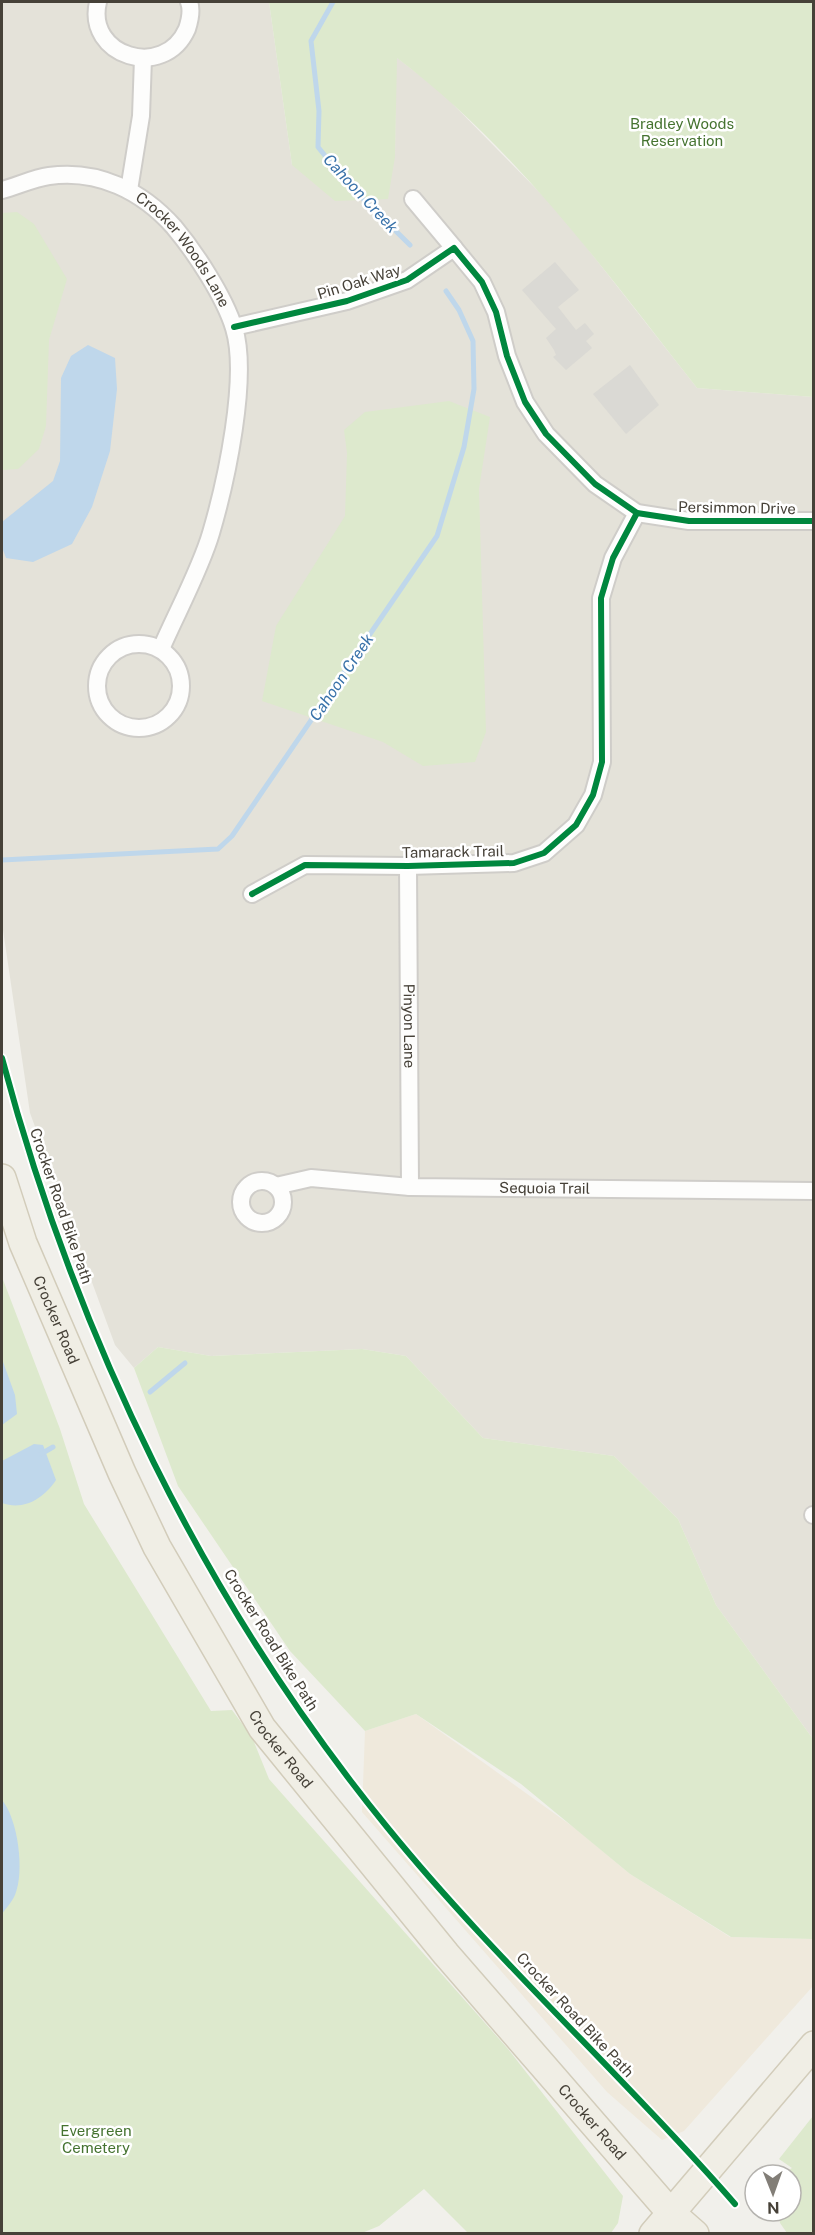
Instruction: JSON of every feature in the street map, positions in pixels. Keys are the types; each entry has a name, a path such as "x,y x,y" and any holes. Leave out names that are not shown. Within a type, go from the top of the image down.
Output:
{"main road":[{"name":"Crocker Road","path":"2,1178 23,1243 122,1473 157,1547 262,1728 446,1954 670,2212 695,2234"},
{"path":"652,2234 813,2045"}],"street":[{"path":"98,2 98,23 104,37 115,48 128,55 143,58 159,56 183,37 189,22 189,2"},
{"path":"129,190 141,116 143,58"},
{"name":"Crocker Woods Lane","path":"2,190 49,176 88,176 129,190 159,210 196,253 234,327 240,362 236,418 211,535 161,649"},
{"path":"413,199 453,248"},
{"name":"Pin Oak Way","path":"234,327 347,301 397,284 410,279 453,248"},
{"name":"Persimmon Drive","path":"453,248 482,282 496,312 507,356 525,402 546,434 595,484 637,513 689,521 813,521"},
{"name":"Tamarack Trail","path":"252,894 305,865 408,866 514,863 544,853 576,825 593,795 602,762 601,598 613,558 637,513"},
{"path":"134,644 161,649 172,659 181,678 180,700 173,713 162,722 149,728 134,729 120,725 109,717 101,706 97,693 97,679 101,666 110,656 134,644"},
{"name":"Pinyon Lane","path":"408,866 410,1187"},
{"name":"Sequoia Trail","path":"276,1186 311,1178 410,1187 813,1191"}],"shaded area":[{"path":"2,2 269,2 292,165 395,157 396,57 440,91 558,211 697,388 813,397 813,1739 716,1605 678,1519 614,1456 483,1438 406,1356 362,1349 211,1356 158,1347 134,1368 115,1345 30,1113 2,923"},
{"path":"416,1714 576,1829 630,1874 730,1937 813,1939 813,1986 684,2131 662,2140 607,2092 362,1812 365,1731"}],"green space":[{"name":"Bradley Woods Reservation","path":"269,2 813,2 813,397 697,388 558,213 482,132 397,58 395,157 388,199 335,201 292,165"},
{"path":"17,212 34,224 67,279 49,340 46,426 39,449 18,469 2,470 2,213"},
{"path":"449,401 490,417 479,489 486,732 475,762 423,766 383,742 262,701 276,626 345,516 347,453 344,430 365,412"},
{"name":"Evergreen Cemetery","path":"2,1277 60,1429 84,1504 211,1711 232,1710 252,1737 269,1779 508,2049 623,2196 618,2223 611,2233 468,2233 424,2189 379,2226 362,2233 2,2233"},
{"path":"158,1347 211,1356 362,1349 406,1356 483,1438 614,1456 678,1519 716,1605 813,1739 813,1939 731,1937 630,1874 521,1784 416,1714 365,1731 290,1651 178,1486 134,1368"},
{"path":"813,2116 813,2233 787,2233 780,2223 803,2223 803,2163 785,2163 779,2159"}],"water":[{"path":"88,345 115,358 117,389 110,451 92,507 72,544 33,562 6,558 2,547 2,522 53,481 60,461 61,378 71,356"},
{"path":"2,1359 15,1395 17,1414 2,1425"},
{"path":"34,1444 43,1445 56,1480 46,1492 26,1504 2,1503 2,1461"},
{"path":"2,1800 8,1809 16,1832 20,1860 15,1895 2,1914"}],"building":[{"path":"555,262 579,290 558,307 576,330 585,323 594,334 586,341 592,348 566,370 553,357 556,355 546,338 556,329 522,290"},
{"path":"630,365 659,405 626,434 593,394"}],"waterway":[{"name":"Cahoon Creek","path":"333,2 311,41 319,111 318,147 348,184 410,245"},
{"name":"Cahoon Creek","path":"2,860 218,849 232,836 437,536 464,447 474,389 473,341 459,310 446,291"},
{"path":"150,1392 185,1363"},
{"path":"41,1454 53,1447"}],"cycle path":[{"path":"234,327 347,301 407,280 454,248 482,282 496,312 507,356 525,402 546,434 595,484 637,513 689,521 814,521"},
{"path":"252,894 305,865 408,866 514,863 544,853 576,825 593,795 602,762 601,598 613,558 637,513"},
{"name":"Crocker Road Bike Path","path":"2,1058 32,1162 68,1264 108,1365 154,1463 205,1559 260,1652 321,1741 428,1876 515,1971 649,2109 735,2204"}]}
